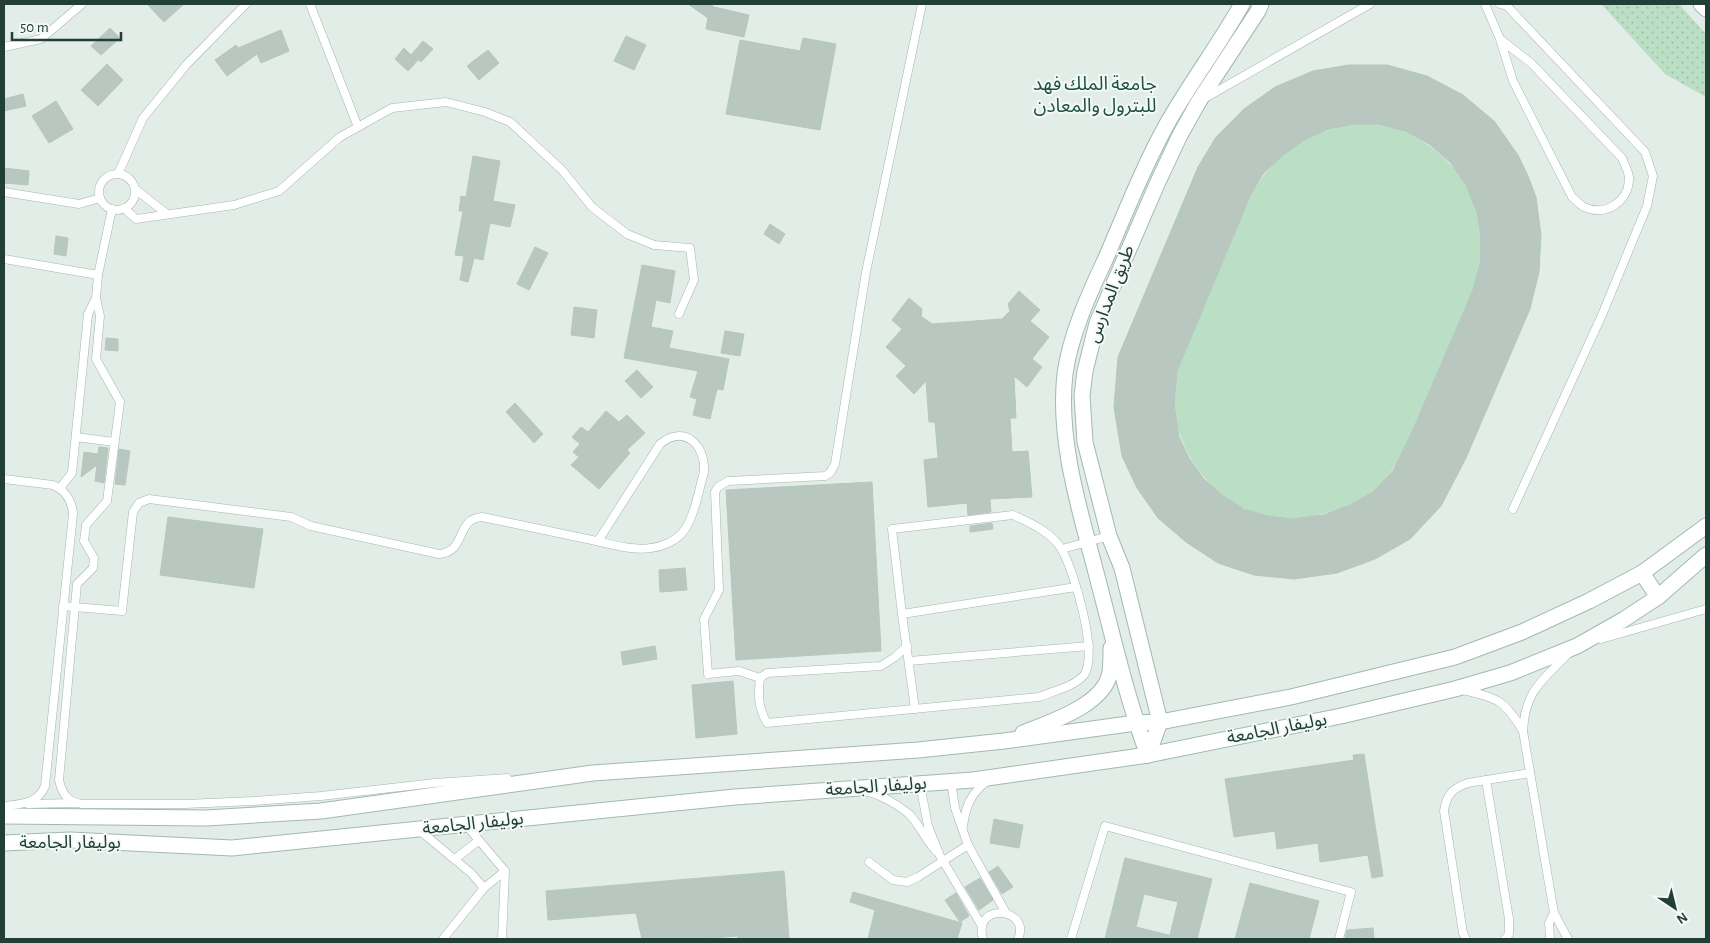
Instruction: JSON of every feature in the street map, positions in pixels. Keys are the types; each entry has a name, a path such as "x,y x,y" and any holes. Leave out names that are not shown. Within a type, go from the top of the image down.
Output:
{"street":[{"path":"1148,755 1136,723 1111,629 1088,542 1068,453 1064,428 1065,372 1071,346 1095,281 1166,125 1242,4"},
{"name":"طريق المدارس","path":"1160,722 1122,568 1108,536 1084,442 1082,396 1088,353 1096,323 1180,135 1199,101 1261,4"},
{"path":"1701,4 1706,9"},
{"name":"بوليفار الجامعة","path":"4,816 206,818 321,811 593,773 918,750 1004,742 1136,723 1160,722 1291,698 1455,657 1522,632 1589,601 1642,573 1706,526"},
{"name":"بوليفار الجامعة","path":"4,843 70,840 232,848 735,797 951,782 1148,755 1341,716 1456,689 1510,673 1576,646 1623,620 1658,597 1706,555"},
{"path":"1642,573 1658,597"},
{"path":"1004,742 1074,712 1101,692 1110,674 1111,629"},
{"path":"1148,755 1160,722"}],"lane":[{"path":"4,47 41,39 82,4"},
{"path":"118,174 143,118 187,64 246,4"},
{"path":"310,4 358,127"},
{"path":"760,678 739,671 708,674 704,619 719,590 715,492 723,483 728,481 825,476 830,473 835,464 866,272 922,4"},
{"path":"1199,101 1370,4"},
{"path":"1484,4 1500,39 1513,81 1572,198 1584,207 1599,211 1614,206 1626,195 1630,178 1622,158 1531,63 1500,39"},
{"path":"1500,4 1507,6 1645,152 1653,176 1647,206 1606,306 1513,509"},
{"path":"124,208 136,219 234,206 279,191 340,137 392,108 446,102 485,112 510,122 562,170 592,207 628,234 654,245 690,248 694,280 679,314"},
{"path":"135,189 133,201 124,208 112,209 107,207 100,198 99,192 103,181 107,177 118,174 129,179 135,189 167,214"},
{"path":"4,192 79,204 100,198"},
{"path":"76,803 68,800 61,790 59,780 74,607 77,584 93,568 94,558 84,541 86,525 107,501 120,402 96,359 100,316 96,298 98,275 112,209"},
{"path":"4,260 98,275"},
{"path":"60,488 72,473 88,314 96,298"},
{"path":"63,606 122,612 133,512 139,503 149,498 291,517 311,526 439,554 445,554 455,548 467,524 476,518 482,517 598,541 635,548 652,548 666,544 678,537 684,532 689,522 704,472 704,457 695,444 688,438 676,435 668,437 660,444 598,541"},
{"path":"76,437 114,442"},
{"path":"4,479 53,485 60,488 66,494 74,514 45,786 38,797 22,804"},
{"path":"760,678 758,694 761,712 767,723 915,709 1039,697 1076,682 1084,675 1088,665 1089,646 1076,587 1062,549 1052,538 1025,520 1013,515 892,529 915,709"},
{"path":"1062,549 1108,536"},
{"path":"902,614 1076,587"},
{"path":"1568,939 1554,913 1523,730 1526,706 1536,686 1576,646 1706,609"},
{"path":"760,678 768,673 881,666 907,646"},
{"path":"909,661 1089,646"},
{"path":"1456,689 1492,697 1502,703 1509,709 1523,730"},
{"path":"4,806 22,804 185,804 253,801 350,793 436,782 593,773"},
{"path":"1466,939 1463,934 1444,811 1445,802 1452,791 1459,786 1530,773"},
{"path":"962,828 965,810 970,799 976,790 992,777"},
{"path":"1486,780 1509,919 1509,934 1505,939"},
{"path":"951,782 955,808 968,845 1006,913"},
{"path":"920,784 928,826 942,858 982,934"},
{"path":"841,790 872,792 895,804 910,815 927,841 942,858"},
{"path":"466,825 505,871 502,939"},
{"path":"1071,939 1104,826 1351,892 1339,939"},
{"path":"419,830 471,873 484,888"},
{"path":"455,859 478,841"},
{"path":"869,862 893,880 907,882 918,877 942,858 968,845"},
{"path":"443,939 484,888 505,871"},
{"path":"982,934 986,919 992,914 999,912 1013,916 1018,922 1019,938"},
{"path":"1550,939 1549,923 1554,913"}],"green space":[{"path":"1601,4 1679,4 1706,34 1706,97 1665,74"},
{"path":"1354,124 1377,124 1400,130 1427,145 1451,165 1461,177 1475,205 1481,237 1478,271 1473,290 1402,454 1385,480 1364,497 1333,511 1294,519 1271,517 1249,511 1230,500 1212,486 1198,469 1186,449 1178,428 1174,406 1176,379 1184,352 1251,194 1261,179 1294,146 1321,133"}],"building":[{"path":"147,4 184,4 164,22"},
{"path":"688,4 710,4 714,7 749,15 744,37 706,29 708,18"},
{"path":"110,28 120,38 101,55 91,46"},
{"path":"281,30 289,51 261,63 257,54 227,76 215,60 236,45 238,48"},
{"path":"626,36 646,45 634,70 614,61"},
{"path":"803,38 836,44 820,130 726,114 740,40 800,51"},
{"path":"423,41 433,49 421,62 415,57 418,60 408,71 395,59 404,48 411,55"},
{"path":"488,50 499,63 479,80 467,66"},
{"path":"107,64 123,80 98,106 81,90"},
{"path":"1349,65 1387,65 1427,76 1463,95 1494,121 1518,155 1536,197 1541,235 1539,272 1530,309 1466,458 1441,506 1410,539 1375,559 1337,573 1294,579 1254,575 1218,563 1186,542 1158,518 1137,488 1122,456 1114,407 1118,357 1198,167 1216,137 1244,109 1275,87 1313,71","holes":["1354,124 1379,124 1405,131 1429,144 1450,162 1466,185 1477,212 1481,237 1480,263 1473,290 1411,434 1393,471 1373,492 1350,505 1323,515 1293,519 1267,516 1244,509 1222,495 1203,478 1189,458 1179,437 1174,404 1177,371 1251,194 1263,174 1283,155 1306,139 1329,129"]},
{"path":"23,94 26,106 4,111 4,99"},
{"path":"56,101 73,129 49,143 32,116"},
{"path":"473,156 500,161 493,201 515,205 510,227 490,223 483,260 474,258 468,282 460,280 464,256 455,255 463,211 459,211 461,196 466,197"},
{"path":"4,168 29,171 28,185 4,183"},
{"path":"770,224 785,234 779,244 764,234"},
{"path":"56,236 68,238 66,256 54,254"},
{"path":"535,247 548,253 529,290 517,284"},
{"path":"642,265 675,271 670,303 656,300 651,327 673,331 669,348 729,359 723,390 717,389 710,419 693,415 697,399 690,397 698,371 624,358"},
{"path":"1019,291 1040,310 1030,321 1049,337 1032,359 1042,367 1027,387 1014,376 1016,418 1010,418 1012,452 1028,451 1032,497 990,499 991,512 968,515 967,503 928,507 924,460 938,458 935,422 929,422 926,381 914,394 896,376 906,366 886,347 902,329 892,320 909,298 922,309 921,316 932,324 1002,319 1010,311 1008,304"},
{"path":"574,307 597,310 594,338 571,335"},
{"path":"725,331 744,334 740,356 721,353"},
{"path":"106,338 118,339 118,351 105,350"},
{"path":"637,370 653,387 641,398 625,381"},
{"path":"515,403 543,434 534,443 506,412"},
{"path":"606,411 619,422 627,415 645,433 627,450 630,453 599,489 571,465 579,457 573,452 580,444 572,437 581,427 588,432"},
{"path":"99,447 108,448 104,483 95,481 97,465 81,477 84,452 98,454"},
{"path":"119,449 130,451 125,485 115,484"},
{"path":"872,482 881,651 736,660 726,490"},
{"path":"168,517 263,529 254,588 160,575"},
{"path":"992,523 993,529 970,532 970,526"},
{"path":"685,568 687,590 660,592 659,570"},
{"path":"655,646 657,659 623,665 621,652"},
{"path":"733,681 737,734 696,738 692,685"},
{"path":"1364,754 1383,876 1372,878 1368,855 1320,862 1318,843 1277,849 1275,831 1234,837 1225,779 1354,760 1353,755"},
{"path":"994,819 1023,825 1019,848 990,843"},
{"path":"1125,858 1212,879 1197,939 1169,939 1105,939","holes":["1144,894 1178,902 1169,939 1169,935 1136,927"]},
{"path":"998,866 1013,887 1002,894 989,872"},
{"path":"784,871 789,939 738,939 738,936 696,939 642,939 636,913 548,920 546,891"},
{"path":"980,878 993,900 979,910 965,887"},
{"path":"1250,883 1319,901 1309,939 1235,939"},
{"path":"853,892 962,923 957,939 868,939 875,910 850,902"},
{"path":"956,893 969,916 960,922 945,900"},
{"path":"1373,928 1374,939 1345,939 1347,930"}],"district":[{"name":"جامعة الملك فهد للبترول والمعادن","path":"1095,95"}]}
